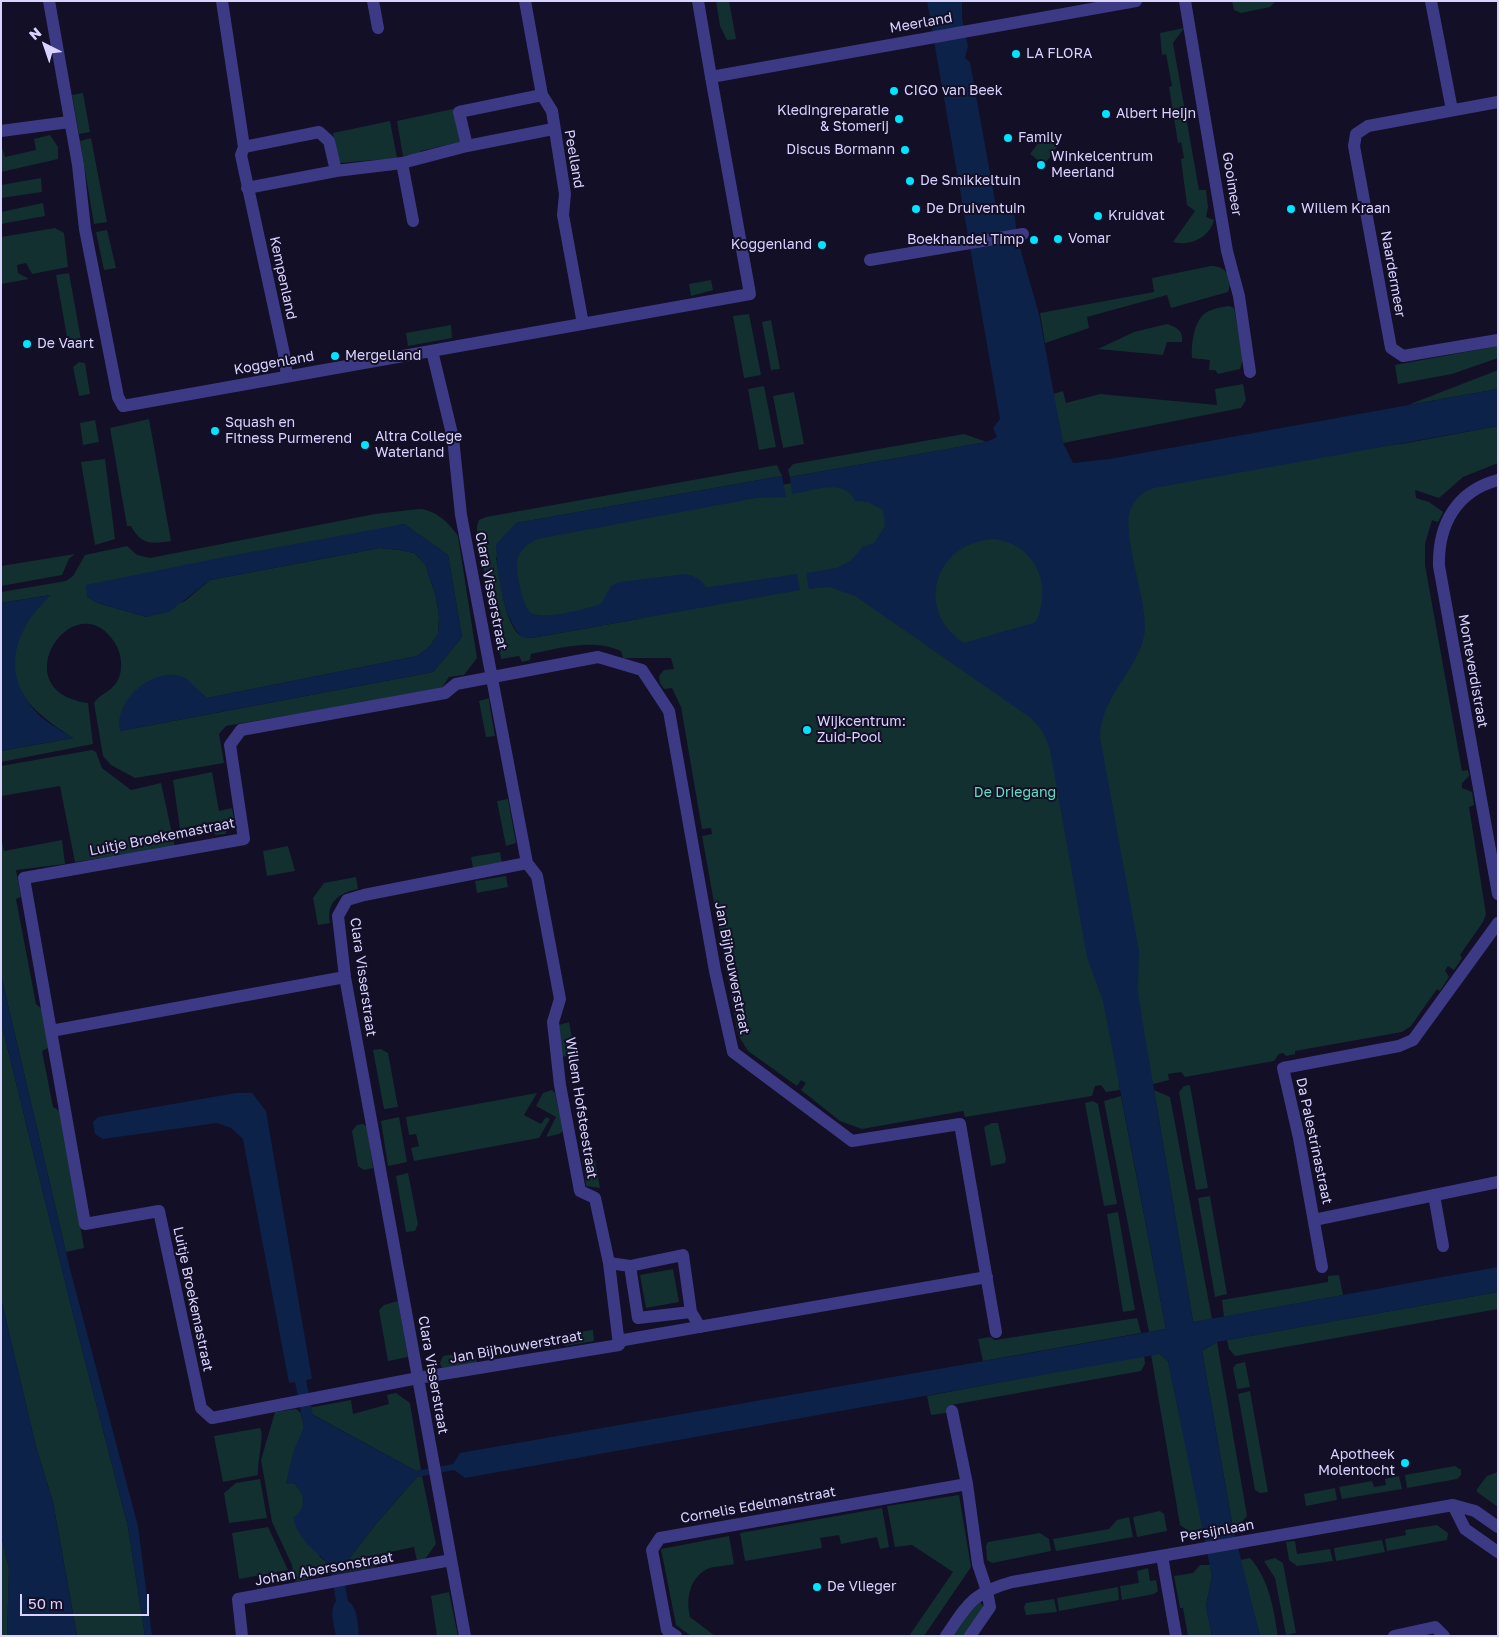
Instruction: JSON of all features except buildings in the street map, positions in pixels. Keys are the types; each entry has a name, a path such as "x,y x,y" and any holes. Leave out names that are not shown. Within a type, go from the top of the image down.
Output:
{"street":[{"name":"Koggenland","path":"48,1 78,165 85,229 118,397 123,406 750,294 698,1"},
{"name":"Kempenland","path":"222,1 244,147 241,155 284,354 287,376"},
{"path":"373,1 378,28"},
{"name":"Peelland","path":"525,1 542,94 552,111 566,194 563,215 583,324"},
{"name":"Meerland","path":"711,77 1136,1"},
{"name":"Gooimeer","path":"1185,1 1227,251 1239,296 1250,372"},
{"path":"1431,1 1452,110"},
{"path":"467,146 459,112 542,94"},
{"name":"Naardermeer","path":"1498,102 1368,126 1356,134 1354,146 1391,348 1403,356 1498,340"},
{"path":"1,131 70,122"},
{"path":"248,188 336,171 402,162 467,146 554,129"},
{"path":"244,147 319,132 329,141 336,171"},
{"path":"402,162 413,221"},
{"path":"870,260 1022,234"},
{"name":"Clara Visserstraat","path":"432,350 453,438 461,515 527,863 364,895 347,900 338,916 345,977 465,1636"},
{"name":"Monteverdistraat","path":"1498,480 1472,490 1460,501 1446,520 1438,550 1439,566 1498,894"},
{"name":"Jan Bijhouwerstraat","path":"493,676 598,657 642,670 669,710 732,1052 852,1142 960,1124 996,1332"},
{"name":"Luitje Broekemastraat","path":"418,1378 212,1418 201,1408 159,1211 85,1224 24,878 244,839 230,746 241,730 445,693 456,684 493,676"},
{"name":"Willem Hofsteestraat","path":"527,863 537,876 560,999 553,1022 560,1085 580,1191 594,1198 609,1263 619,1343"},
{"name":"Da Palestrinastraat","path":"1322,1267 1283,1068 1399,1046 1413,1040 1498,923"},
{"path":"51,1031 345,977"},
{"name":"Da Palestrinastraat","path":"1314,1220 1498,1182"},
{"path":"1434,1195 1443,1246"},
{"path":"609,1263 630,1266 683,1254 690,1312 700,1327"},
{"path":"630,1266 638,1318 690,1312"},
{"name":"Jan Bijhouwerstraat","path":"418,1378 987,1277"},
{"path":"952,1411 967,1484 978,1564 990,1607 970,1636"},
{"name":"Cornelis Edelmanstraat","path":"676,1636 667,1630 658,1587 652,1550 660,1538 967,1484"},
{"path":"1453,1506 1465,1529 1498,1552"},
{"name":"Persijnlaan","path":"946,1636 971,1600 987,1591 1012,1582 1453,1506 1475,1511 1498,1527"},
{"path":"1162,1556 1176,1636"},
{"name":"Johan Abersonstraat","path":"242,1636 238,1600 451,1560"},
{"path":"1394,1636 1435,1627 1444,1636"}],"green space":[{"path":"716,1 729,1 736,39 727,40 720,26"},
{"path":"1232,1 1274,1 1274,3 1270,7 1241,13 1234,10"},
{"path":"1184,28 1173,43 1199,190 1206,190 1208,207 1206,217 1214,220 1204,236 1192,242 1179,243 1173,242 1195,211 1187,205 1181,159 1184,158 1181,142 1178,143 1169,87 1172,86 1166,54 1162,55 1160,33"},
{"path":"83,93 90,132 79,134 72,95"},
{"path":"453,109 460,142 421,151 419,154 403,156 397,121"},
{"path":"390,121 397,158 339,163 333,133"},
{"path":"50,135 58,147 58,159 1,172 1,144 5,157 36,150 34,139"},
{"path":"1043,137 1057,147 1044,165 1030,154"},
{"path":"91,138 107,222 94,224 80,141"},
{"path":"41,178 42,192 1,198 1,185"},
{"path":"43,203 45,216 1,224 1,212"},
{"path":"55,228 64,233 68,267 32,274 26,263 17,265 18,273 29,279 1,284 1,237"},
{"path":"107,230 116,268 104,270 96,232"},
{"path":"1216,266 1227,273 1230,281 1228,292 1171,308 1167,295 1087,317 1089,328 1045,343 1040,313 1154,292 1152,278"},
{"path":"69,273 82,345 69,348 56,275"},
{"path":"711,280 713,290 691,296 689,284"},
{"path":"1229,306 1234,308 1243,358 1240,369 1218,374 1215,370 1209,370 1210,360 1192,358 1194,332 1204,314 1214,309"},
{"path":"749,314 761,375 744,378 733,316"},
{"path":"771,320 780,369 771,370 762,322"},
{"path":"1167,324 1181,332 1182,342 1167,342 1163,355 1098,349 1134,332"},
{"path":"451,325 452,338 408,346 406,333"},
{"path":"1498,346 1498,358 1452,374 1398,384 1395,365"},
{"path":"79,362 85,363 90,394 79,396 73,367"},
{"path":"1498,370 1498,389 1408,405"},
{"path":"1243,384 1246,400 1241,408 1063,443 1053,394 1063,391 1066,403 1100,394 1217,405 1215,389"},
{"path":"764,386 776,447 759,450 748,389"},
{"path":"794,392 804,444 783,448 773,396"},
{"path":"149,419 171,541 158,543 143,540 131,526 127,526 110,428"},
{"path":"95,420 99,442 83,445 80,423"},
{"name":"De Driegang","path":"1498,426 1498,463 1463,477 1439,498 1415,490 1416,498 1429,502 1443,512 1438,522 1432,520 1425,544 1425,565 1462,771 1468,770 1469,776 1462,783 1462,788 1472,792 1474,805 1469,807 1486,914 1483,922 1460,955 1462,958 1454,970 1448,966 1445,971 1449,977 1440,991 1437,989 1411,1026 1402,1032 1295,1051 1295,1054 1286,1056 1283,1053 1279,1054 1274,1061 1185,1077 1181,1072 1168,1074 1169,1080 1153,1084 1151,1077 1119,1083 1120,1090 1106,1092 1101,1085 1095,1086 1092,1096 965,1117 963,1111 862,1129 840,1121 801,1090 806,1083 801,1080 797,1086 748,1051 738,1035 702,836 712,834 711,828 702,829 681,707 672,688 664,689 660,683 659,676 664,670 674,669 671,658 623,658 621,651 610,647 576,645 531,654 530,660 522,662 519,656 501,659 477,535 479,520 486,517 777,465 782,476 516,523 496,558 510,622 521,636 532,638 638,619 534,630 512,595 509,547 528,534 766,487 911,466 1051,493 1407,443"},
{"path":"964,434 987,442 790,477 788,470 793,464"},
{"path":"105,459 115,539 95,545 81,462"},
{"path":"425,510 436,514 458,536 477,658 464,675 449,677 441,689 226,726 219,734 224,763 135,778 111,765 103,756 94,703 112,688 120,676 119,652 115,643 99,627 82,624 66,631 54,645 47,662 49,680 62,694 88,703 93,744 1,762 1,751 73,738 36,710 18,686 13,672 11,657 17,633 50,595 1,603 1,592 66,581 73,576 85,555 127,546 137,555 150,558 375,514","holes":["404,524 448,555 462,637 433,672 120,731 201,693 207,698 417,656 430,646 438,634 439,617 436,597 425,564 414,553 380,548 210,580 185,601 146,617 98,603 87,597"]},
{"path":"75,554 69,559 62,575 1,586 1,566"},
{"path":"490,698 495,736 486,737 479,701"},
{"path":"92,750 96,752 102,768 131,790 161,783 175,847 75,862 60,786 1,796 1,766"},
{"path":"212,772 219,811 232,808 234,819 225,834 215,835 212,822 180,829 173,780"},
{"path":"508,799 516,843 506,846 497,801"},
{"path":"1,838 4,851 62,840 65,864 16,870 21,897 16,899 36,1004 43,1010 48,1048 42,1051 53,1107 60,1111 84,1248 66,1252 1,975"},
{"path":"288,846 295,871 267,876 263,851"},
{"path":"500,852 502,863 473,868 471,857"},
{"path":"506,876 508,887 477,893 475,881"},
{"path":"356,877 358,889 345,893 335,900 330,909 330,923 318,925 313,898 324,883"},
{"path":"1,1022 128,1527 145,1636 77,1636 53,1502 36,1447 1,1299"},
{"path":"569,1022 575,1054 562,1057 559,1025"},
{"path":"381,1049 388,1053 398,1107 384,1109 373,1050"},
{"path":"1190,1085 1208,1188 1196,1190 1179,1092 1184,1086"},
{"path":"552,1090 555,1093 563,1131 546,1137 556,1117 536,1106 543,1093"},
{"path":"1154,1090 1170,1097 1212,1319 1193,1322"},
{"path":"537,1093 524,1115 541,1124 546,1117 550,1119 539,1138 414,1161 411,1148 419,1146 416,1134 409,1135 406,1117"},
{"path":"1121,1096 1166,1329 1149,1332 1104,1101"},
{"path":"1093,1101 1098,1104 1117,1204 1104,1206 1085,1103"},
{"path":"399,1117 407,1162 388,1166 381,1121"},
{"path":"992,1123 998,1123 1006,1159 1005,1163 991,1166 984,1127"},
{"path":"363,1124 367,1127 373,1168 364,1170 358,1166 352,1131 357,1125"},
{"path":"595,1160 600,1188 586,1186 584,1164 581,1163"},
{"path":"408,1173 418,1224 415,1231 406,1232 396,1176"},
{"path":"1210,1196 1227,1294 1215,1297 1198,1198"},
{"path":"1118,1212 1135,1310 1123,1312 1107,1214"},
{"path":"673,1269 679,1302 646,1308 640,1275"},
{"path":"1339,1275 1343,1295 1224,1317 1222,1300 1328,1282 1328,1276"},
{"path":"1498,1292 1498,1309 1235,1356 1229,1349 1227,1340"},
{"path":"398,1301 408,1357 388,1361 379,1310 384,1305"},
{"path":"1137,1318 1141,1333 983,1361 978,1339 990,1337 995,1340"},
{"path":"593,1330 594,1341 565,1346 563,1334"},
{"path":"1217,1342 1247,1516 1239,1525 1233,1526 1202,1351"},
{"path":"474,1351 477,1363 442,1368 440,1363 443,1356"},
{"path":"1151,1354 1160,1354 1168,1361 1204,1531 1193,1534 1180,1525"},
{"path":"1144,1355 1145,1364 1141,1371 951,1405 946,1413 931,1415 927,1396"},
{"path":"1245,1362 1250,1387 1237,1389 1233,1368 1236,1364"},
{"path":"1250,1391 1268,1492 1260,1493 1255,1490 1238,1394"},
{"path":"396,1393 410,1403 421,1470 416,1471 310,1413 308,1408 351,1400 353,1414 389,1404 387,1395"},
{"path":"296,1409 301,1413 304,1427 286,1483 295,1484 300,1490 303,1500 301,1511 320,1557 330,1565 332,1573 295,1582 292,1565 272,1522 261,1460 275,1412"},
{"path":"260,1428 262,1436 258,1475 223,1482 214,1436"},
{"path":"1455,1466 1461,1470 1461,1475 1457,1479 1407,1488 1405,1475"},
{"path":"1498,1472 1498,1507 1477,1492 1477,1489 1487,1476"},
{"path":"422,1476 436,1544 425,1559 417,1561 414,1547 376,1555 376,1567 343,1573 342,1568 375,1525 417,1477"},
{"path":"1399,1476 1402,1489 1342,1499 1339,1487 1372,1481 1374,1487 1386,1485 1385,1479"},
{"path":"260,1479 267,1518 229,1523 224,1493 236,1483"},
{"path":"1335,1488 1337,1500 1306,1506 1304,1494"},
{"path":"959,1495 971,1567 924,1636 909,1636 953,1572 912,1545 895,1547 887,1506"},
{"path":"882,1508 889,1547 880,1549 877,1537 841,1544 839,1535 820,1538 822,1548 745,1561 740,1533"},
{"path":"1160,1511 1164,1514 1167,1531 1137,1537 1133,1517"},
{"path":"1129,1517 1133,1537 1056,1551 1053,1539 1109,1529 1117,1520"},
{"path":"1437,1525 1448,1533 1447,1540 1387,1551 1385,1539 1406,1535 1405,1530"},
{"path":"268,1527 288,1570 239,1579 232,1533"},
{"path":"1040,1533 1049,1539 1051,1551 992,1563 987,1560 986,1546 988,1542"},
{"path":"1,1534 9,1569 7,1636 1,1636"},
{"path":"729,1536 734,1564 710,1568 701,1573 690,1590 688,1603 690,1617 715,1636 691,1636 676,1625 661,1549"},
{"path":"1382,1540 1385,1552 1336,1561 1334,1548"},
{"path":"1295,1541 1297,1554 1330,1549 1333,1561 1297,1566 1289,1560 1286,1542"},
{"path":"1250,1558 1262,1576 1270,1595 1278,1636 1260,1636 1240,1560"},
{"path":"1275,1558 1283,1563 1296,1633 1286,1635 1275,1578 1264,1561"},
{"path":"1200,1565 1210,1565 1212,1576 1206,1606 1212,1636 1188,1636 1174,1576 1193,1573"},
{"path":"1148,1568 1150,1581 1156,1580 1158,1591 1154,1594 1122,1600 1120,1586 1139,1583 1137,1571"},
{"path":"1118,1587 1119,1600 1059,1611 1057,1598"},
{"path":"449,1592 458,1636 437,1636 431,1596"},
{"path":"1054,1599 1057,1612 1026,1615 1024,1607 1026,1603"},
{"path":"980,1602 984,1607 964,1636 952,1636 970,1611"}],"water":[{"path":"927,1 962,1 962,19 968,46 965,58 970,62 996,206 1014,208 1017,237 1039,314 1063,443 1073,463 1109,459 1498,389 1498,426 1154,488 1139,497 1130,511 1128,521 1131,549 1144,613 1143,640 1131,667 1107,706 1102,721 1100,737 1139,951 1138,991 1193,1322 1498,1267 1498,1292 1217,1342 1202,1351 1232,1523 1260,1636 1212,1636 1206,1607 1212,1576 1168,1361 1160,1354 465,1478 454,1470 417,1477 375,1525 342,1568 348,1601 354,1608 357,1617 359,1636 336,1636 332,1613 336,1601 330,1565 307,1544 297,1530 293,1518 303,1506 303,1498 295,1484 286,1484 293,1452 304,1427 295,1382 289,1383 243,1139 231,1128 217,1123 103,1139 95,1134 93,1122 98,1117 236,1093 252,1093 266,1111 312,1379 306,1380 313,1415 416,1471 453,1464 460,1453 1166,1329 1103,1001 1087,957 1050,750 1044,735 1036,723 1028,716 855,596 829,587 809,589 806,573 836,568 850,561 863,547 874,543 885,526 883,510 868,502 855,501 851,494 844,489 836,487 792,494 790,477 986,442 997,437 993,428 1000,419","holes":["993,539 1008,542 1020,549 1037,568 1042,594 1041,608 1036,622 964,643 948,629 939,613 936,597 938,580 945,565 957,552 973,543"]},
{"path":"782,476 786,497 756,498 537,539 524,549 518,557 518,577 527,608 530,612 544,615 586,609 601,604 611,586 619,582 686,574 698,578 706,587 709,587 797,574 800,590 532,638 522,637 515,629 502,594 496,544 516,523"},
{"path":"404,524 448,555 462,637 433,672 120,731 119,720 127,700 144,684 154,678 165,675 176,675 185,678 207,698 417,656 430,646 438,634 439,617 436,597 425,564 414,553 380,548 210,580 169,612 146,617 98,603 87,597 86,585 224,557"},
{"path":"51,595 37,609 19,639 16,670 20,686 28,702 41,717 73,738 1,751 1,603"},
{"path":"1,975 70,1269 138,1526 152,1636 145,1636 128,1527 1,1022"},
{"path":"1,1299 36,1447 53,1502 77,1636 7,1636 9,1569 1,1534"}],"place":[{"name":"LA FLORA","path":"1016,54"},
{"name":"CIGO van Beek","path":"894,91"},
{"name":"Albert Heijn","path":"1106,114"},
{"name":"Kledingreparatie & Stomerij","path":"899,119"},
{"name":"Family","path":"1008,138"},
{"name":"Discus Bormann","path":"905,150"},
{"name":"Winkelcentrum Meerland","path":"1041,165"},
{"name":"De Smikkeltuin","path":"910,181"},
{"name":"De Druiventuin","path":"916,209"},
{"name":"Willem Kraan","path":"1291,209"},
{"name":"Kruidvat","path":"1098,216"},
{"name":"Vomar","path":"1058,239"},
{"name":"Boekhandel Timp","path":"1034,240"},
{"name":"Koggenland","path":"822,245"},
{"name":"De Vaart","path":"27,344"},
{"name":"Mergelland","path":"335,356"},
{"name":"Squash en Fitness Purmerend","path":"215,431"},
{"name":"Altra College Waterland","path":"365,445"},
{"name":"Wijkcentrum: Zuid-Pool","path":"807,730"},
{"name":"Apotheek Molentocht","path":"1405,1463"},
{"name":"De Vlieger","path":"817,1587"}]}
